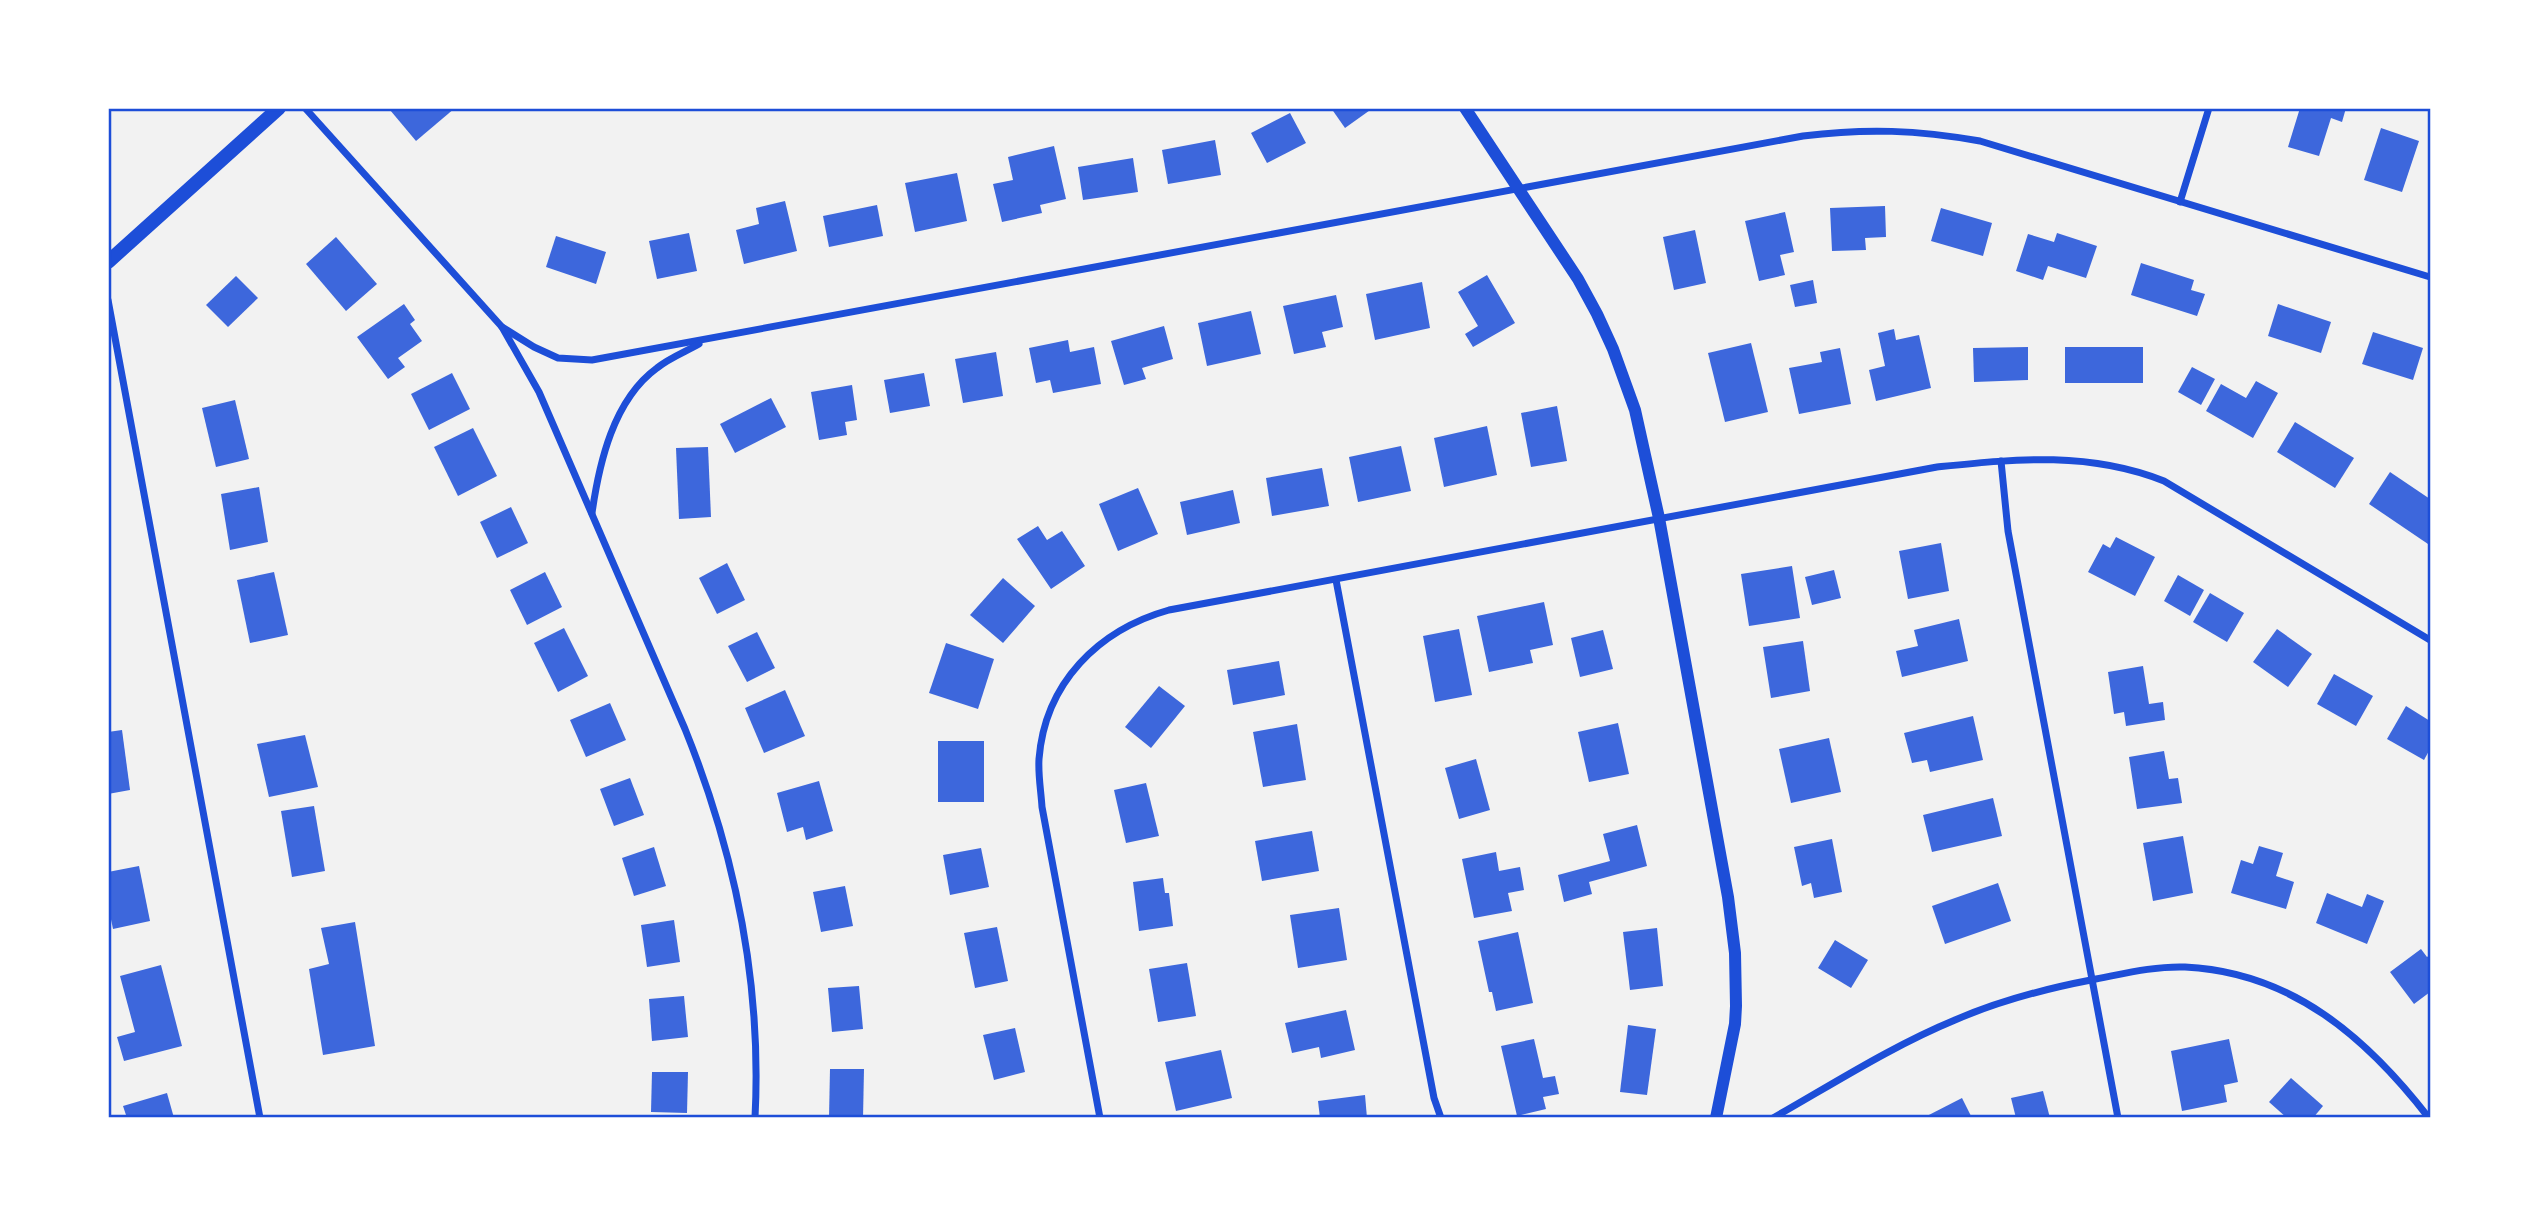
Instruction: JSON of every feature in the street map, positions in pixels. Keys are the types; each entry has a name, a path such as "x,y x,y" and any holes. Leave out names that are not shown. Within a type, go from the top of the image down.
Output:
{"main road":[{"path":"108,262 279,108"}],"street":[{"path":"305,108 502,327 539,392 706,780 729,857 745,931 754,1010 755,1118"},
{"path":"1465,108 1578,279 1614,349 1635,410 1659,518 1728,897 1735,953 1735,1024 1716,1118"},
{"path":"2180,202 2209,108"},
{"path":"502,327 558,358 592,360 1803,136 1842,131 1934,133 1980,141 2431,277"},
{"path":"108,300 260,1118"},
{"path":"592,516 599,468 614,425 634,392 656,368 706,340"},
{"path":"1100,1118 1042,807 1039,760 1049,714 1062,687 1083,659 1106,638 1132,623 1169,610 1937,467 2001,461 2084,460 2123,467 2164,481 2431,640"},
{"path":"2001,461 2008,531 2118,1118"},
{"path":"1336,580 1434,1098 1441,1118"},
{"path":"1773,1118 1902,1045 1954,1020 2040,990 2146,969 2183,967 2247,977 2310,1006 2356,1038 2397,1077 2429,1118"}],"building":[{"path":"455,108 416,141 390,110"},
{"path":"1331,108 1373,108 1345,128"},
{"path":"2300,108 2346,108 2342,122 2331,118 2319,156 2288,147"},
{"path":"1290,113 1306,143 1267,163 1251,133"},
{"path":"2381,128 2419,141 2402,192 2364,180"},
{"path":"1215,140 1221,175 1168,184 1162,150"},
{"path":"1054,146 1066,199 1040,205 1042,213 1002,222 993,184 1013,180 1008,157"},
{"path":"1133,158 1138,192 1083,200 1078,167"},
{"path":"957,173 967,221 915,232 905,183"},
{"path":"785,201 797,251 744,264 736,230 759,224 756,208"},
{"path":"877,205 883,236 829,247 823,216"},
{"path":"1885,206 1886,237 1865,238 1866,250 1832,251 1830,208"},
{"path":"1941,208 1992,223 1983,256 1931,241"},
{"path":"1785,212 1794,252 1780,255 1785,275 1759,281 1745,221"},
{"path":"1695,230 1706,283 1674,290 1663,237"},
{"path":"689,233 697,271 657,279 649,241"},
{"path":"2057,233 2097,246 2086,278 2048,266 2043,280 2016,271 2028,234 2054,242"},
{"path":"556,236 606,252 596,284 546,267"},
{"path":"336,237 377,284 346,311 306,264"},
{"path":"2141,263 2194,280 2191,290 2205,294 2197,316 2131,295"},
{"path":"1487,275 1515,323 1473,347 1465,334 1478,326 1458,292"},
{"path":"236,276 258,298 228,327 206,305"},
{"path":"1813,280 1817,303 1795,307 1790,285"},
{"path":"1422,282 1430,328 1375,340 1366,294"},
{"path":"1336,295 1343,327 1322,332 1326,347 1294,354 1283,306"},
{"path":"404,304 415,320 410,324 422,341 398,358 405,367 388,379 357,337"},
{"path":"2278,304 2331,322 2321,353 2268,336"},
{"path":"1251,311 1261,354 1207,366 1198,323"},
{"path":"1164,326 1173,359 1142,368 1146,379 1124,385 1111,341"},
{"path":"1894,329 1896,340 1919,335 1931,388 1876,401 1869,370 1885,366 1878,333"},
{"path":"2373,332 2423,348 2413,380 2362,364"},
{"path":"1068,340 1070,352 1094,347 1101,384 1053,393 1050,380 1036,383 1029,348"},
{"path":"1751,343 1768,412 1725,422 1708,353"},
{"path":"2028,347 2028,380 1974,382 1973,348"},
{"path":"2065,347 2143,347 2143,383 2065,383"},
{"path":"1840,348 1851,404 1799,414 1789,368 1822,362 1820,352"},
{"path":"996,352 1003,396 963,403 955,359"},
{"path":"2192,367 2215,379 2201,405 2178,392"},
{"path":"452,373 470,409 429,430 411,394"},
{"path":"924,373 930,406 890,413 884,380"},
{"path":"2256,381 2278,393 2253,438 2206,411 2221,384 2246,398"},
{"path":"852,385 857,420 845,422 847,435 819,440 811,392"},
{"path":"771,398 786,427 735,453 720,424"},
{"path":"235,400 249,459 216,467 202,408"},
{"path":"1557,406 1567,461 1531,467 1521,413"},
{"path":"2295,422 2354,458 2335,488 2277,452"},
{"path":"1487,426 1497,475 1444,487 1434,438"},
{"path":"473,428 497,476 458,496 434,447"},
{"path":"1401,446 1411,491 1358,502 1349,457"},
{"path":"708,447 711,517 679,519 676,448"},
{"path":"1322,468 1329,506 1272,516 1266,478"},
{"path":"2390,472 2430,499 2428,544 2369,504"},
{"path":"259,487 268,542 230,550 221,494"},
{"path":"1138,488 1158,534 1118,551 1099,504"},
{"path":"1233,490 1240,523 1187,535 1180,502"},
{"path":"511,507 528,543 497,558 480,522"},
{"path":"1038,526 1047,540 1062,531 1085,566 1051,589 1017,539"},
{"path":"2116,537 2155,557 2135,596 2088,572 2103,544 2110,548"},
{"path":"1941,543 1949,591 1908,599 1899,551"},
{"path":"727,563 745,600 717,614 699,578"},
{"path":"1792,566 1800,618 1749,626 1741,574"},
{"path":"1834,570 1841,598 1812,605 1805,577"},
{"path":"274,572 288,635 250,643 237,580"},
{"path":"545,572 562,607 527,625 510,590"},
{"path":"2178,575 2204,590 2190,616 2164,601"},
{"path":"1003,578 1035,606 1003,643 970,615"},
{"path":"2210,593 2244,613 2227,642 2193,622"},
{"path":"1544,602 1553,645 1530,650 1533,663 1489,672 1477,616"},
{"path":"1959,619 1968,661 1902,677 1896,651 1918,646 1914,630"},
{"path":"564,628 588,676 558,692 534,643"},
{"path":"1459,629 1472,695 1435,702 1423,636"},
{"path":"2277,629 2312,654 2288,687 2253,662"},
{"path":"1603,630 1613,669 1580,677 1571,638"},
{"path":"757,632 775,668 747,682 728,646"},
{"path":"1803,641 1810,691 1771,698 1763,647"},
{"path":"946,643 994,659 978,709 929,693"},
{"path":"1279,661 1285,695 1233,705 1227,670"},
{"path":"2143,666 2149,704 2163,702 2165,720 2126,726 2124,712 2114,714 2108,672"},
{"path":"2334,674 2373,696 2356,726 2317,704"},
{"path":"1159,686 1185,706 1151,748 1125,727"},
{"path":"785,690 805,736 764,753 745,708"},
{"path":"610,703 626,740 586,757 570,720"},
{"path":"2406,706 2430,721 2430,749 2424,760 2387,739"},
{"path":"1973,716 1983,760 1930,772 1927,760 1912,763 1904,733"},
{"path":"1618,723 1629,774 1589,782 1578,732"},
{"path":"1297,724 1306,780 1263,787 1253,732"},
{"path":"122,730 130,790 108,794 108,732"},
{"path":"305,735 318,787 269,797 257,744"},
{"path":"1829,738 1841,792 1791,803 1779,749"},
{"path":"938,741 984,741 984,802 938,802"},
{"path":"2164,751 2169,779 2178,778 2182,803 2137,809 2129,757"},
{"path":"1476,759 1490,810 1459,819 1445,768"},
{"path":"630,778 644,815 614,826 600,789"},
{"path":"819,781 833,831 806,840 803,827 787,832 777,793"},
{"path":"1146,783 1159,836 1126,843 1114,790"},
{"path":"1993,798 2002,836 1932,852 1923,815"},
{"path":"314,806 325,871 292,877 281,811"},
{"path":"1637,825 1647,866 1589,882 1592,894 1564,902 1558,875 1610,861 1603,834"},
{"path":"1312,831 1319,871 1262,881 1255,841"},
{"path":"2183,836 2193,893 2153,901 2143,843"},
{"path":"1832,839 1842,892 1814,898 1811,883 1802,886 1794,847"},
{"path":"2259,846 2283,853 2276,876 2294,882 2286,909 2231,893 2241,860 2253,864"},
{"path":"654,847 666,886 634,896 622,858"},
{"path":"981,848 989,887 950,895 943,855"},
{"path":"1496,852 1499,871 1520,867 1524,890 1508,893 1512,911 1474,918 1462,859"},
{"path":"139,866 150,921 113,929 108,905 108,872"},
{"path":"1163,878 1165,893 1169,893 1173,926 1139,931 1133,882"},
{"path":"1998,883 2011,921 1945,944 1932,906"},
{"path":"845,886 853,926 821,932 813,892"},
{"path":"2327,893 2362,907 2367,894 2384,901 2367,944 2316,923"},
{"path":"1339,908 1347,960 1298,968 1290,915"},
{"path":"674,920 680,962 647,967 641,925"},
{"path":"355,922 375,1046 323,1055 309,969 329,964 321,928"},
{"path":"997,927 1008,981 975,988 964,933"},
{"path":"1657,928 1663,986 1630,990 1623,932"},
{"path":"1518,932 1533,1003 1496,1011 1478,941"},
{"path":"1835,940 1868,960 1851,988 1818,968"},
{"path":"2421,949 2427,957 2430,955 2430,992 2414,1004 2390,972"},
{"path":"1187,963 1196,1016 1158,1022 1149,969"},
{"path":"161,965 182,1046 124,1061 117,1037 135,1032 120,976"},
{"path":"859,986 863,1029 832,1032 828,988"},
{"path":"684,996 688,1037 652,1041 649,999"},
{"path":"1346,1010 1355,1050 1321,1058 1319,1047 1292,1053 1285,1023"},
{"path":"1628,1025 1656,1029 1647,1095 1620,1092"},
{"path":"1015,1028 1025,1072 994,1080 983,1035"},
{"path":"1534,1039 1543,1078 1555,1076 1559,1094 1543,1097 1546,1109 1517,1116 1501,1046"},
{"path":"2229,1039 2238,1082 2224,1085 2227,1102 2182,1111 2171,1051"},
{"path":"1221,1050 1232,1098 1176,1111 1165,1062"},
{"path":"830,1069 864,1069 863,1118 829,1118"},
{"path":"652,1072 688,1072 687,1113 651,1112"},
{"path":"2291,1078 2323,1106 2313,1118 2287,1118 2269,1102"},
{"path":"2043,1091 2050,1118 2016,1118 2011,1098"},
{"path":"167,1093 174,1118 127,1118 123,1106"},
{"path":"1365,1095 1367,1118 1320,1118 1318,1101"},
{"path":"1962,1098 1972,1118 1923,1118"}]}
